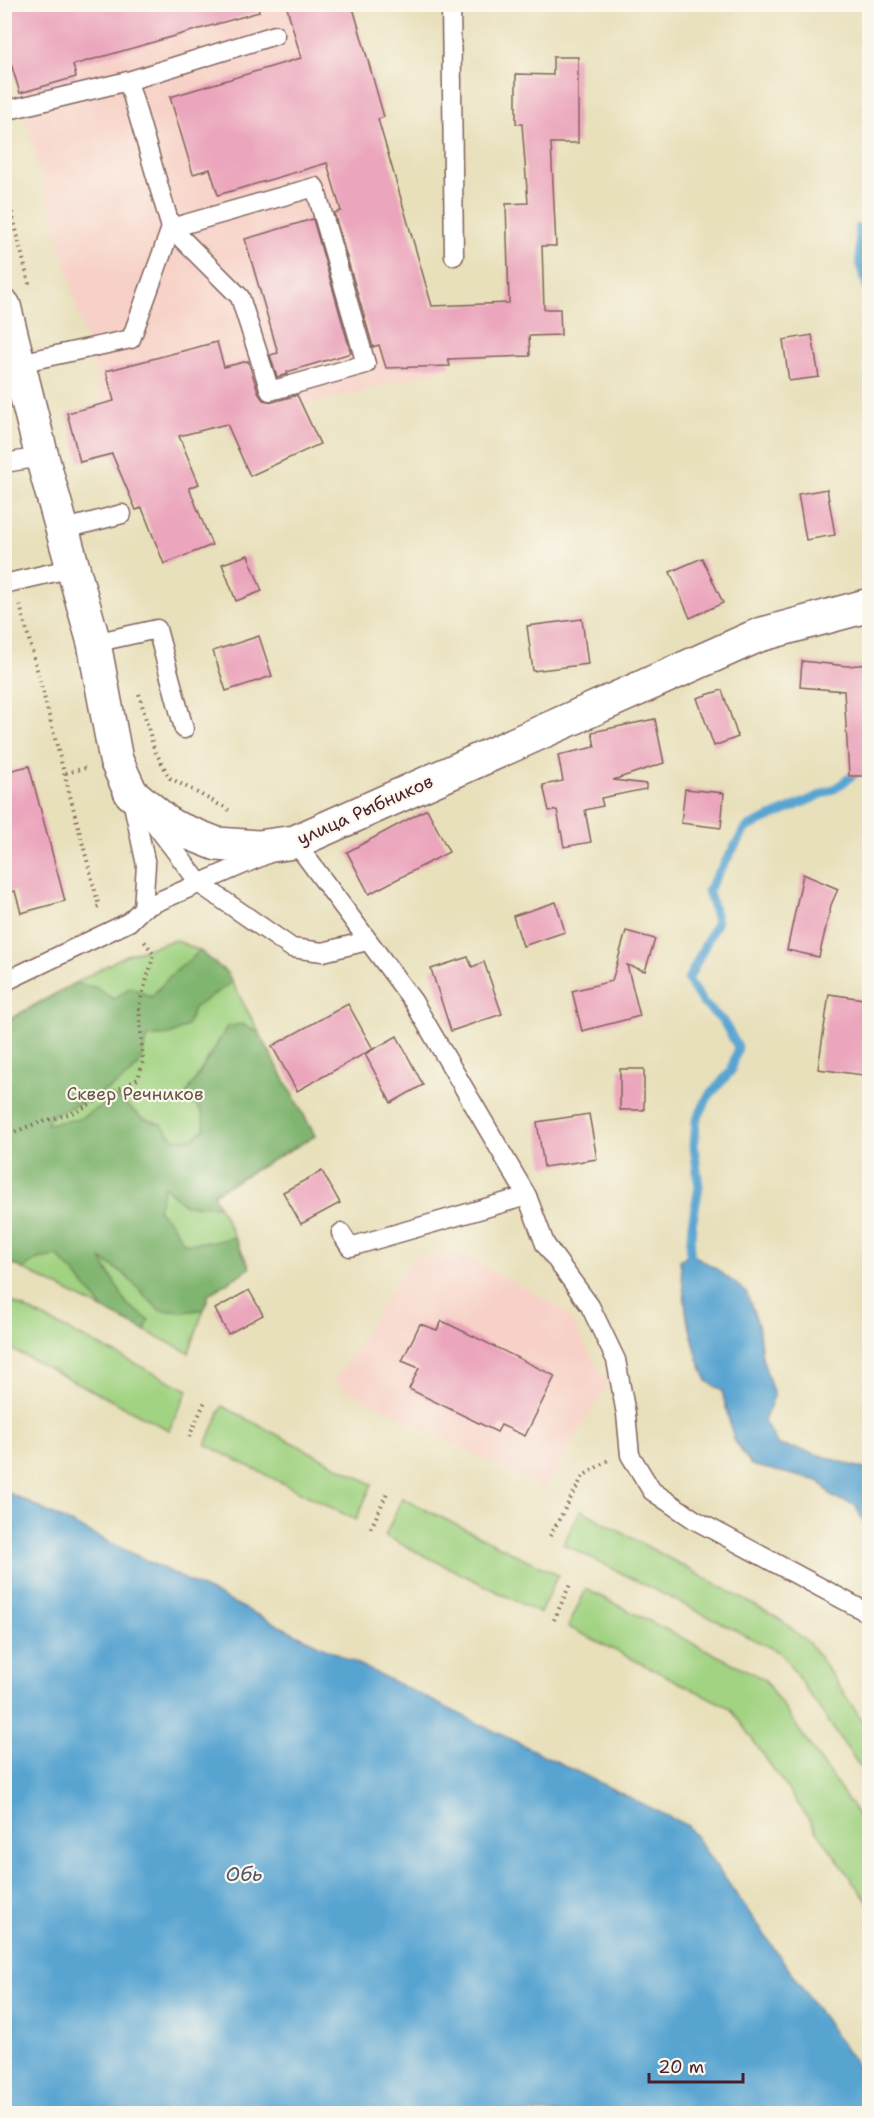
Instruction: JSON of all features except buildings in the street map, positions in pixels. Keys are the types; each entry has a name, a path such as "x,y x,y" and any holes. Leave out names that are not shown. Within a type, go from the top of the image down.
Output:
{"street":[{"name":"улица Рыбников","path":"12,309 19,363 42,457 94,643 116,760 131,794 171,826 217,844 258,847 295,842 759,634 870,605"}],"lane":[{"path":"451,4 454,256"},
{"path":"5,111 128,81 275,35"},
{"path":"128,81 171,228 240,297 270,391 366,364 315,187 171,228"},
{"path":"19,363 131,339 171,228"},
{"path":"4,463 42,457"},
{"path":"62,530 122,514"},
{"path":"9,583 73,568"},
{"path":"94,643 157,629 184,729"},
{"path":"131,794 200,884 292,948 323,952 367,941"},
{"path":"131,794 146,865 143,908"},
{"path":"4,982 129,922 143,908 295,842 413,1001 527,1196 545,1244 590,1306 616,1360 626,1413 630,1455 652,1491 695,1520 870,1614"},
{"path":"341,1233 350,1247 527,1196"}],"path":[{"path":"5,111 12,309"},
{"path":"4,540 9,583 99,906 129,922 154,954 139,1006 143,1061 138,1079 75,1112 4,1136"},
{"path":"139,693 154,749 170,778 227,810 237,812"},
{"path":"88,912 99,906"},
{"path":"189,1437 206,1399"},
{"path":"549,1536 583,1476 608,1459 630,1455"},
{"path":"371,1528 388,1491"},
{"path":"554,1620 571,1582"}],"shaded area":[{"path":"5,5 352,5 384,117 383,136 450,367 80,462 67,413 103,404 5,41"},
{"path":"463,1254 566,1311 607,1384 544,1489 333,1383 413,1256"}],"green space":[{"name":"Сквер Речников","path":"175,940 200,951 227,973 315,1136 213,1194 250,1268 209,1294 189,1353 5,1260 4,1022 126,955"},
{"name":"Сквер Речников","path":"200,951 227,973 232,982 194,1008 187,1026 170,1035 147,1037 139,1064 122,1080 50,1116 47,1124 79,1119 117,1097 142,1118 161,1124 174,1139 194,1138 205,1128 202,1112 186,1095 227,1027 242,1024 259,1033 315,1136 213,1193 218,1206 185,1205 164,1186 158,1210 171,1223 184,1243 213,1242 234,1237 250,1268 209,1294 204,1309 184,1312 159,1310 123,1273 101,1259 127,1304 149,1320 145,1331 104,1310 57,1256 38,1259 23,1269 5,1260 5,1022 75,983 97,988 113,999 131,987 151,997 170,976"},
{"path":"4,1298 188,1390 169,1430 5,1346"},
{"path":"222,1406 372,1484 356,1520 206,1445"},
{"path":"402,1498 558,1575 540,1613 385,1536"},
{"path":"581,1510 780,1619 811,1645 869,1730 869,1780 781,1653 563,1544"},
{"path":"586,1589 764,1679 869,1831 869,1904 730,1708 568,1627"}],"water":[{"path":"690,1253 718,1270 746,1292 758,1324 762,1357 774,1396 764,1421 778,1445 810,1452 867,1470 870,1475 869,1533 855,1505 833,1497 819,1481 751,1465 734,1440 722,1391 707,1381 698,1359 687,1317 680,1260"},
{"name":"Обь","path":"5,1491 688,1826 869,2083 869,2113 5,2113"}],"waterway":[{"path":"859,228 860,264 870,297"},
{"path":"694,1265 690,1253 692,1224 699,1187 694,1146 696,1121 708,1097 731,1071 738,1047 723,1021 703,1003 688,980 717,921 708,890 746,828 836,788 861,769"}]}
